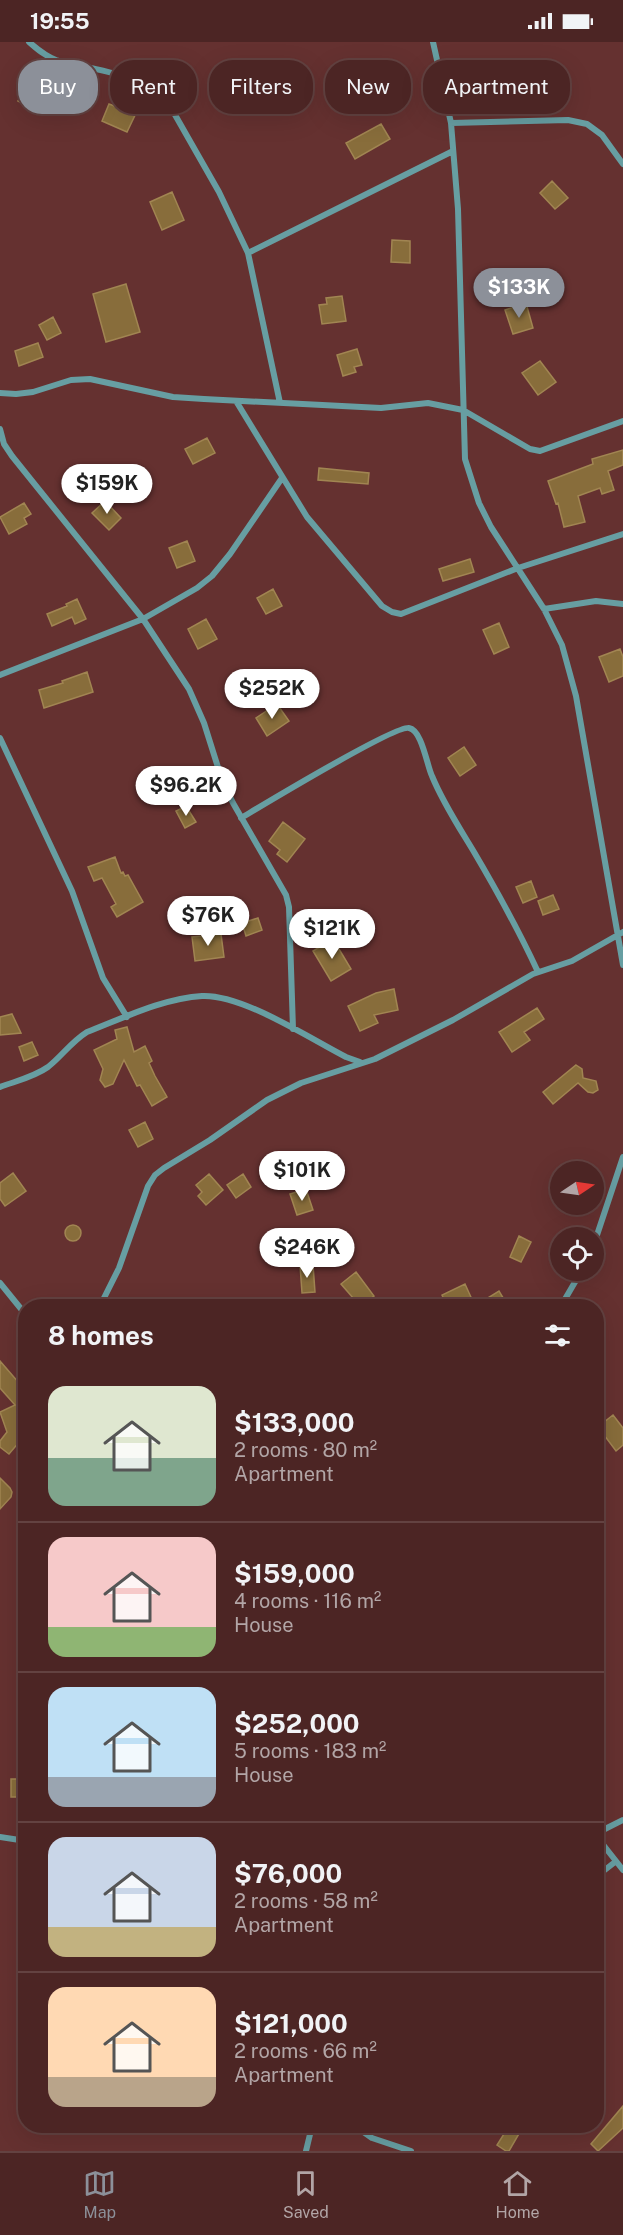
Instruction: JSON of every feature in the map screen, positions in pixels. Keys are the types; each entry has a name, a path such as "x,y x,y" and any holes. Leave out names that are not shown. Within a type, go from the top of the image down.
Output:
{"street":[{"path":"29,42 43,54 58,61 118,75 152,88 162,95 170,106 219,192 248,253 280,403"},
{"path":"433,42 451,123 458,209 465,459 470,479 491,527 544,609 562,645 576,696 621,933 623,965"},
{"path":"451,123 568,120 587,124 602,135 623,164"},
{"path":"248,253 453,151"},
{"path":"0,393 33,392 71,380 90,379 173,397 381,408 428,403 463,410 530,449 540,451 623,421"},
{"path":"236,401 307,517 382,606 392,612 401,614 518,568 623,534"},
{"path":"0,429 4,444 12,456 143,620 189,689 204,723 222,780 241,818 286,895 290,907 292,1029"},
{"path":"0,675 143,620 197,588 212,576 249,530 282,478"},
{"path":"544,609 596,601 623,604"},
{"path":"241,818 349,756 400,729 410,728 420,738 431,775 441,796 508,911 538,972"},
{"path":"0,738 72,891 102,978 127,1017"},
{"path":"104,1299 119,1268 148,1186 155,1175 267,1100 301,1083 375,1059 453,1020 538,972 572,961 621,933"},
{"path":"0,1087 33,1075 47,1067 74,1040 87,1032 175,1001 202,996 224,999 260,1012 346,1058 361,1062"},
{"path":"601,1227 620,1180 623,1157"},
{"path":"565,1299 576,1281"},
{"path":"0,1283 18,1305"},
{"path":"604,1831 623,1820"},
{"path":"0,1837 18,1840"},
{"path":"604,1846 623,1870"},
{"path":"604,1871 615,1862"},
{"path":"306,2151 310,2133"},
{"path":"365,2133 372,2138 411,2151"}],"building":[{"path":"109,104 110,114 136,114 127,132 102,121"},
{"path":"381,124 390,139 355,159 346,143"},
{"path":"552,181 568,198 555,209 540,193"},
{"path":"172,192 184,220 162,230 150,202"},
{"path":"392,240 410,241 410,263 391,262"},
{"path":"126,284 140,332 106,342 93,294"},
{"path":"342,296 346,321 322,324 319,305 327,304 326,298"},
{"path":"526,303 533,328 513,334 505,310"},
{"path":"53,317 61,333 47,340 39,325"},
{"path":"38,343 43,357 19,366 15,351"},
{"path":"357,349 362,365 354,367 356,372 343,376 337,355"},
{"path":"540,361 556,382 538,395 522,373"},
{"path":"207,438 215,453 193,464 185,449"},
{"path":"623,450 623,465 608,471 614,490 602,494 600,488 578,496 585,522 564,527 558,503 556,504 548,481 593,464 592,459"},
{"path":"319,468 369,473 368,484 318,480"},
{"path":"105,501 121,518 109,530 92,513"},
{"path":"24,503 31,514 24,518 27,524 9,534 0,517"},
{"path":"187,541 195,561 177,568 169,548"},
{"path":"470,559 474,572 443,581 439,569"},
{"path":"273,589 282,606 266,614 257,598"},
{"path":"77,599 86,619 75,624 72,617 52,626 47,614"},
{"path":"206,619 217,639 198,649 188,629"},
{"path":"499,623 509,647 494,654 483,630"},
{"path":"620,649 623,657 623,676 609,682 599,657"},
{"path":"87,672 93,692 44,708 39,690 63,683 62,681"},
{"path":"277,704 289,721 267,736 256,718"},
{"path":"464,747 476,765 460,776 448,758"},
{"path":"186,806 196,822 185,828 176,811"},
{"path":"283,822 305,839 287,862 277,854 280,850 269,841"},
{"path":"115,857 121,873 128,875 143,902 117,917 111,907 116,904 102,878 94,881 88,867"},
{"path":"531,881 537,897 523,903 516,887"},
{"path":"553,895 559,909 543,915 538,901"},
{"path":"354,913 361,929 345,935 339,919"},
{"path":"258,918 262,930 246,936 242,923"},
{"path":"221,934 224,957 195,961 192,937"},
{"path":"333,939 351,969 331,981 313,951"},
{"path":"394,989 398,1010 374,1015 378,1023 360,1031 348,1006 376,993"},
{"path":"537,1008 544,1019 524,1032 530,1040 512,1052 499,1032"},
{"path":"12,1014 21,1033 0,1035 0,1017"},
{"path":"127,1027 134,1052 145,1046 152,1061 149,1063 167,1097 152,1106 140,1085 137,1086 124,1060 113,1084 105,1087 100,1080 103,1069 94,1050 117,1039 115,1030"},
{"path":"32,1042 38,1055 24,1061 19,1047"},
{"path":"576,1065 582,1069 583,1078 596,1081 598,1090 593,1093 588,1092 578,1083 553,1104 543,1092"},
{"path":"145,1122 153,1139 138,1147 129,1130"},
{"path":"13,1173 26,1191 5,1206 0,1199 0,1183"},
{"path":"209,1174 223,1190 206,1205 198,1196 202,1192 196,1185"},
{"path":"243,1174 251,1187 236,1198 227,1185"},
{"path":"306,1189 313,1210 297,1215 290,1194"},
{"path":"73,1225 79,1227 81,1233 79,1239 73,1241 67,1239 65,1233 67,1227"},
{"path":"519,1236 531,1242 521,1262 510,1257"},
{"path":"300,1265 313,1265 315,1292 302,1293"},
{"path":"356,1272 374,1296 370,1299 354,1299 341,1284"},
{"path":"465,1284 472,1299 444,1299 442,1295"},
{"path":"499,1291 504,1299 486,1299"},
{"path":"0,1361 18,1382 18,1443 9,1454 0,1447 0,1441 7,1432 0,1412 15,1405 0,1388"},
{"path":"613,1415 623,1428 623,1445 616,1451 604,1435 604,1422"},
{"path":"0,1478 12,1492 11,1497 0,1509"},
{"path":"11,1779 18,1779 18,1797 11,1797"},
{"path":"623,2106 623,2128 598,2151 591,2144 600,2133 604,2133 604,2129"},
{"path":"505,2133 519,2133 509,2151 497,2145"}]}
